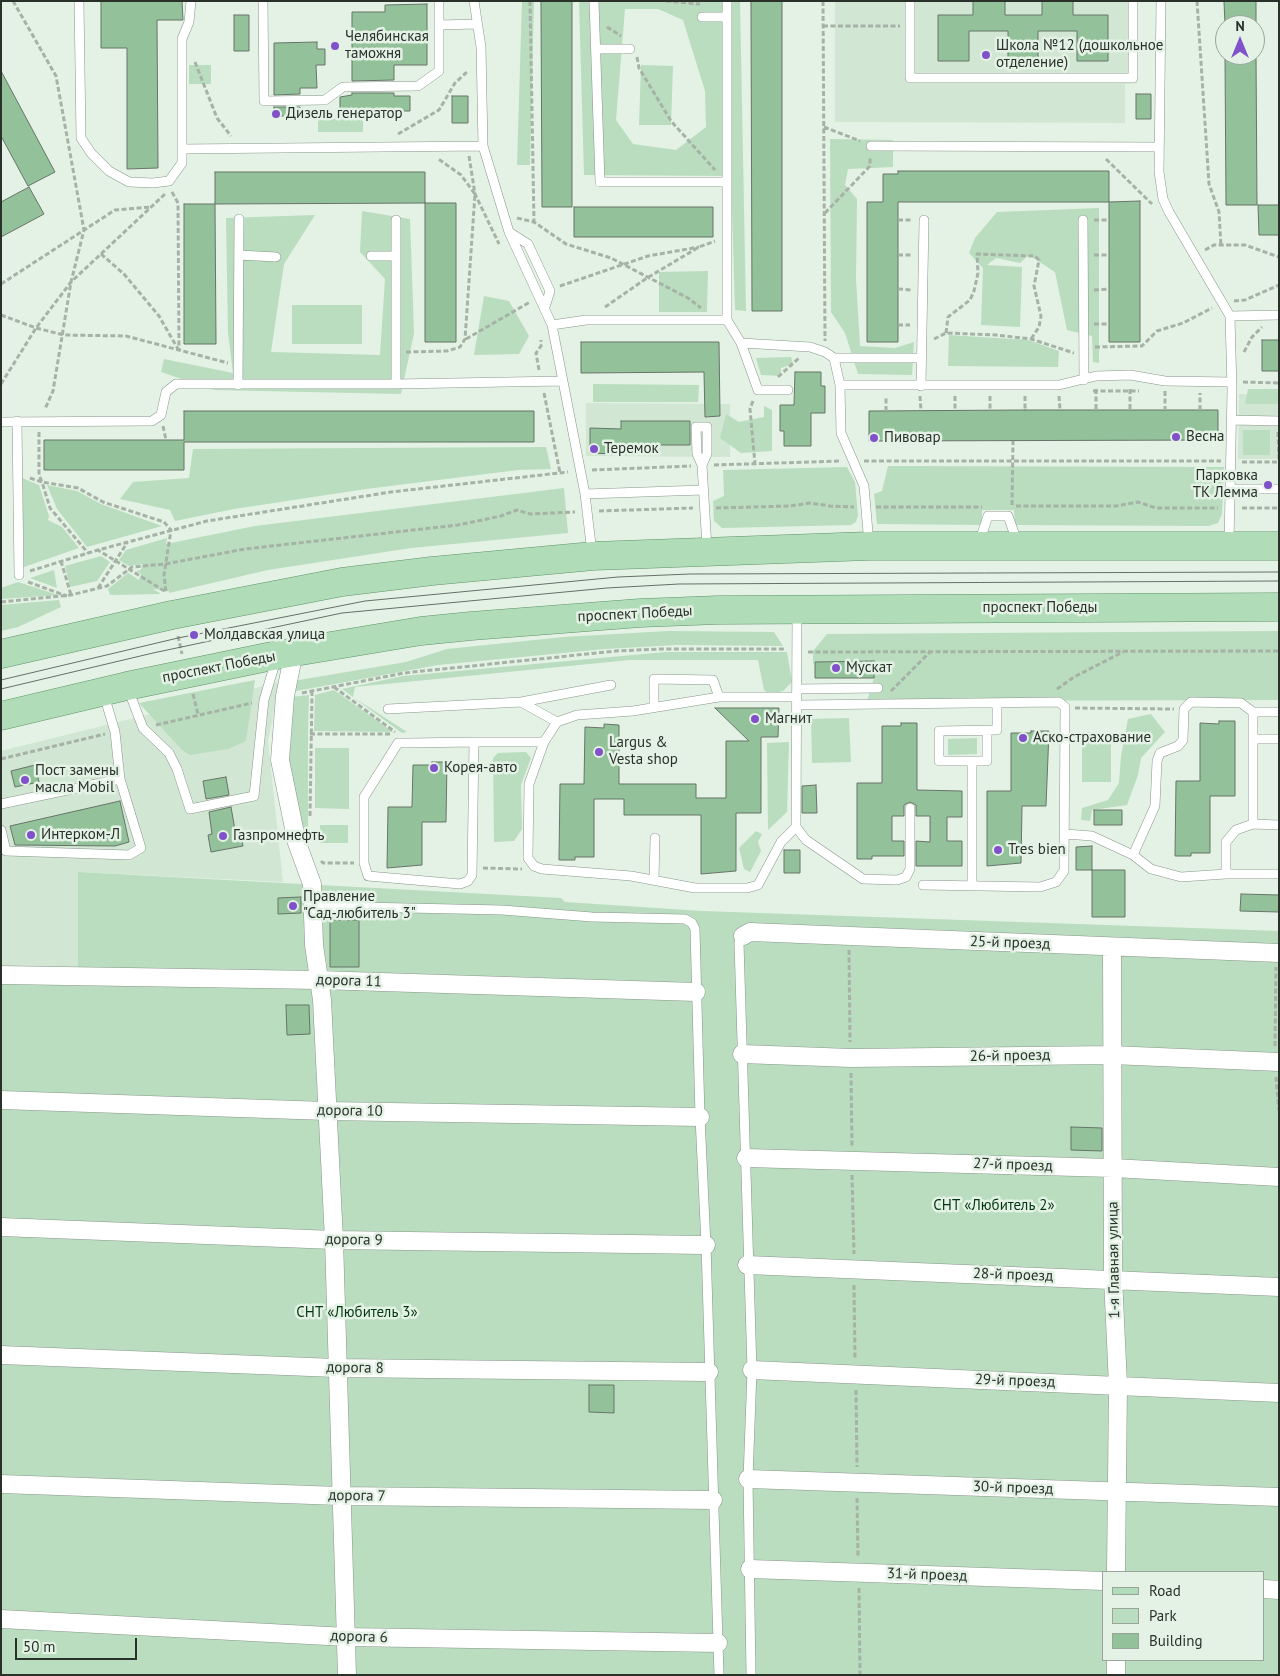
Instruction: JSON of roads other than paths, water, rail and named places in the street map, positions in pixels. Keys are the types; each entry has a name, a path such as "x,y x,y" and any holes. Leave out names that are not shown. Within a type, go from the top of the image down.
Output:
{"main road":[{"path":"1,654 181,613 342,582 432,571 593,556 869,546 1279,546"},
{"name":"проспект Победы","path":"1,716 115,689 286,654 421,631 490,624 640,613 797,609 1279,607"}],"street":[{"path":"286,654 280,760 297,844 312,884 327,1111 334,1240 336,1368 347,1675"},
{"name":"25-й проезд","path":"743,936 750,932 1112,948 1278,953"},
{"name":"1-я Главная улица","path":"1112,948 1113,1278 1118,1386 1116,1571"},
{"name":"дорога 11","path":"1,975 319,980 696,992"},
{"name":"26-й проезд","path":"742,1054 851,1058 1111,1055 1277,1062"},
{"name":"дорога 10","path":"1,1100 327,1111 700,1117"},
{"name":"27-й проезд","path":"746,1158 1113,1168 1279,1177"},
{"name":"дорога 9","path":"1,1227 334,1240 706,1244"},
{"name":"28-й проезд","path":"747,1265 1279,1286"},
{"name":"дорога 8","path":"1,1355 336,1368 709,1372"},
{"name":"29-й проезд","path":"752,1370 1279,1393"},
{"name":"30-й проезд","path":"748,1479 1279,1497"},
{"name":"дорога 7","path":"1,1484 340,1496 713,1500"},
{"name":"31-й проезд","path":"750,1569 1102,1581"},
{"path":"1265,1589 1279,1590"},
{"name":"дорога 6","path":"1,1618 347,1637 718,1643"},
{"path":"1116,1661 1116,1675"}],"lane":[{"path":"79,1 81,138 90,153 109,171 129,182 153,183 168,181 182,164 182,39 189,22 191,1"},
{"path":"263,1 264,101 325,100 343,87 418,86 439,71 438,1"},
{"path":"474,1 476,24 481,46 484,146 502,214 552,325 584,494 593,556"},
{"path":"594,1 600,182 726,182"},
{"path":"727,1 727,320 741,343 761,389 788,390"},
{"path":"910,1 910,78 1133,78 1133,1"},
{"path":"1161,1 1159,172 1163,199 1230,316 1232,420 1228,546"},
{"path":"702,17 727,17"},
{"path":"439,25 476,24"},
{"path":"596,49 632,46"},
{"path":"182,149 484,146"},
{"path":"871,146 1159,147"},
{"path":"238,385 239,219"},
{"path":"396,220 396,384"},
{"path":"922,386 924,220"},
{"path":"1083,220 1086,350 1084,380"},
{"path":"509,232 528,244 550,290 545,307"},
{"path":"238,255 276,257"},
{"path":"371,256 396,256"},
{"path":"1230,316 1279,315"},
{"path":"552,325 586,320 727,320"},
{"path":"741,343 810,347 825,352 834,358 922,358"},
{"path":"834,358 840,385 842,433 864,486 869,546"},
{"path":"840,385 1059,385 1096,376 1130,375 1165,380 1232,382"},
{"path":"1,422 152,421 161,415 166,392 176,384 396,384 563,380"},
{"path":"1232,420 1278,421"},
{"path":"17,421 19,575"},
{"path":"702,465 707,551"},
{"path":"1230,489 1279,489"},
{"path":"584,494 703,490"},
{"path":"797,609 796,827 806,840 862,879 896,880 906,877 910,869 910,808"},
{"path":"115,689 143,728 169,753 177,769 190,809 254,796 264,700 286,654"},
{"path":"654,707 654,679 713,680 719,697"},
{"path":"388,709 521,702 611,685"},
{"path":"797,697 878,688"},
{"path":"1,830 6,851 129,855 141,848 120,779 114,732 115,689"},
{"path":"796,827 781,842 758,885 747,888 695,888 631,876 542,869 534,866 528,858 528,784 544,742 557,722 577,715 654,707 719,697 797,697 878,704 1059,702 1065,707 1065,834 1064,871 1056,882 1040,887 923,885"},
{"path":"521,702 557,722"},
{"path":"1132,855 1155,806 1156,761 1160,753 1178,746 1183,740 1184,709 1191,702 1241,703 1253,712 1279,712"},
{"path":"987,730 987,761 939,761 939,731 987,730 997,730 997,703"},
{"path":"1253,712 1253,824"},
{"path":"1253,739 1279,739"},
{"path":"474,742 472,875 468,881 460,884 368,876 364,863 364,797 398,743 474,742 544,742"},
{"path":"972,761 972,885"},
{"path":"1,804 120,779"},
{"path":"1226,874 1226,842 1236,830 1253,824 1279,825"},
{"path":"1065,834 1092,836 1132,855 1151,868 1181,877 1226,874 1279,874"},
{"path":"654,880 655,838"},
{"path":"313,906 502,910 592,917 685,919 692,922 695,929 719,1675"},
{"path":"743,936 739,943 746,1158 747,1265 752,1370 748,1479 751,1675"}],"tram line":[{"path":"1,680 178,638 365,601 618,577 690,574 1279,572"},
{"path":"1,689 153,653 342,613 607,588 679,584 1279,581"}],"place":[{"name":"Челябинская таможня","path":"335,46"},
{"name":"Школа №12 (дошкольное отделение)","path":"986,55"},
{"name":"Дизель генератор","path":"276,114"},
{"name":"Весна","path":"1176,437"},
{"name":"Пивовар","path":"874,438"},
{"name":"Теремок","path":"594,449"},
{"name":"Парковка ТК Лемма","path":"1268,485"},
{"name":"Молдавская улица","path":"194,635"},
{"name":"Мускат","path":"836,668"},
{"name":"Магнит","path":"755,719"},
{"name":"Аско-страхование","path":"1023,738"},
{"name":"Largus & Vesta shop","path":"599,752"},
{"name":"Корея-авто","path":"434,768"},
{"name":"Пост замены масла Mobil","path":"25,780"},
{"name":"Интерком-Л","path":"31,835"},
{"name":"Газпромнефть","path":"223,836"},
{"name":"Tres bien","path":"998,850"},
{"name":"Правление \"Сад-любитель 3\"","path":"293,906"}],"park label":[{"name":"СНТ «Любитель 2»","path":"994,1206"},
{"name":"СНТ «Любитель 3»","path":"357,1313"}]}
